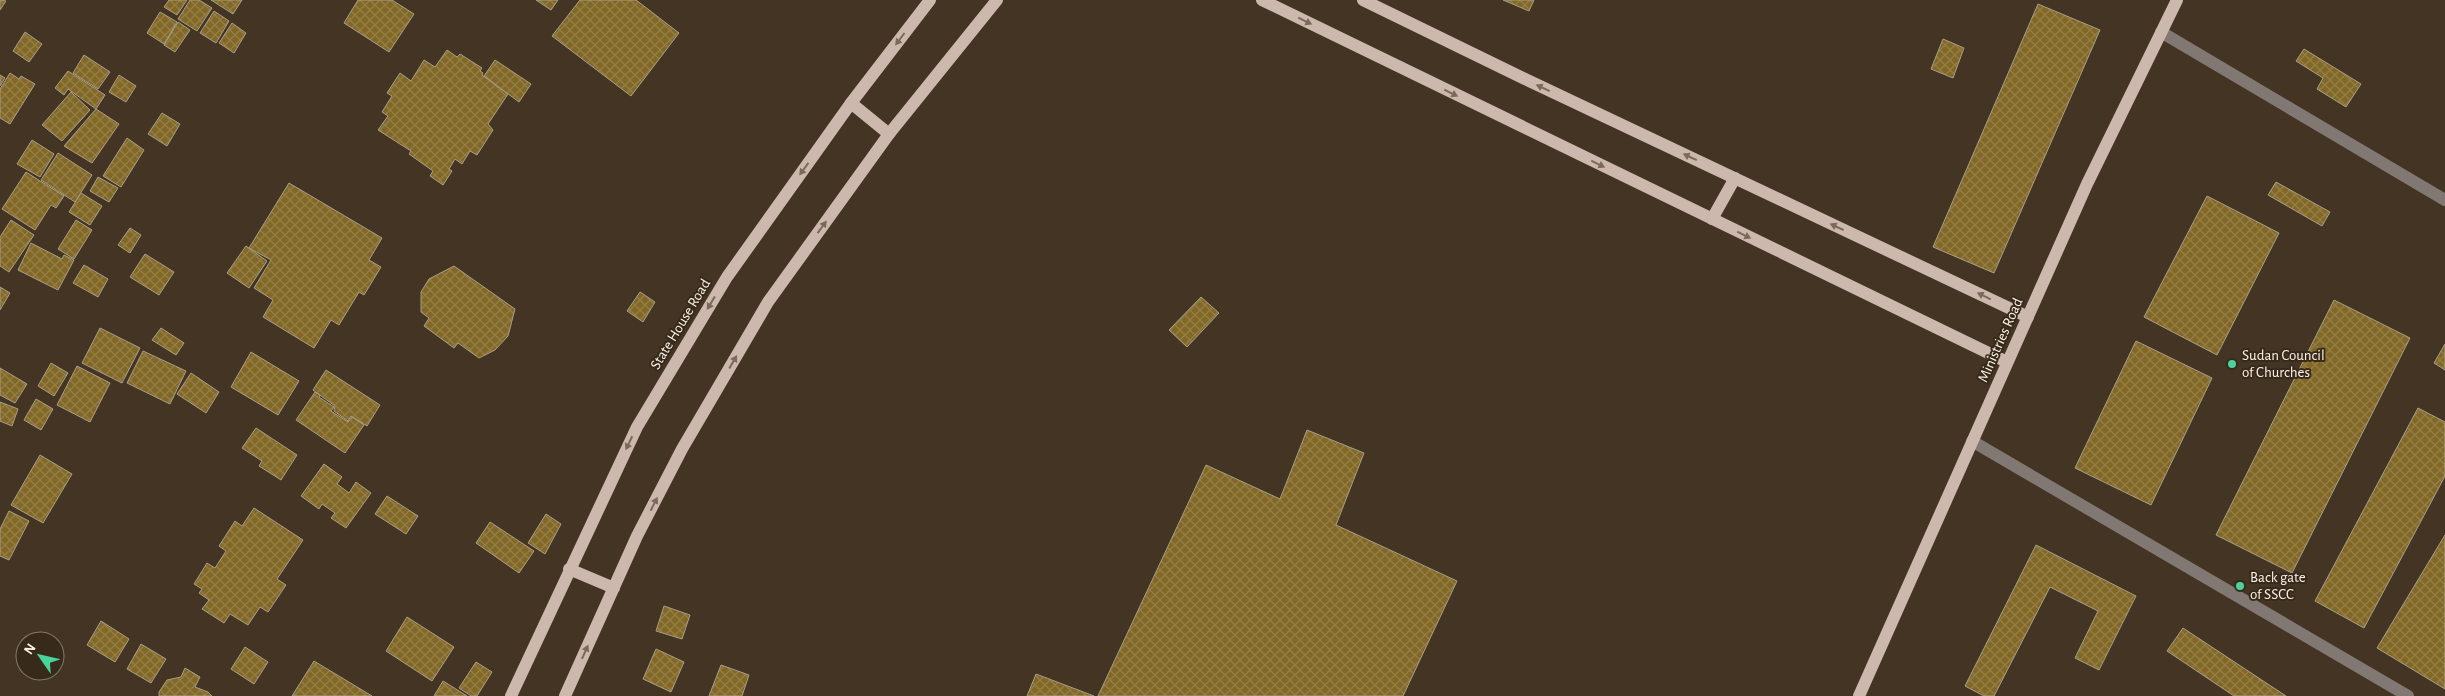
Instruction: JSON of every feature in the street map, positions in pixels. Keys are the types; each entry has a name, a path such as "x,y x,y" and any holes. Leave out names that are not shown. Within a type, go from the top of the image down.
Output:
{"main road":[{"name":"State House Road","path":"511,696 637,427 727,276 851,104 930,0"},
{"path":"565,696 614,588 682,449 768,302 889,134 997,0"},
{"path":"1262,0 2007,362"},
{"path":"1363,0 2028,318"},
{"name":"Ministries Road","path":"1860,696 2087,184 2177,0"},
{"path":"851,104 889,134"},
{"path":"1712,219 1735,178"},
{"path":"569,569 614,588"}],"street":[{"path":"2161,32 2445,200"},
{"path":"1972,442 2408,696"}],"building":[{"path":"0,0 6,1 0,10"},
{"path":"169,0 187,0 177,15 164,7"},
{"path":"190,0 199,0 212,8 197,31 178,19"},
{"path":"211,0 242,0 233,14"},
{"path":"358,0 392,0 414,14 389,52 344,23"},
{"path":"536,0 558,0 551,10"},
{"path":"580,0 636,0 679,33 631,96 552,36"},
{"path":"1503,0 1534,0 1529,11"},
{"path":"2038,4 2100,30 1994,273 1933,247"},
{"path":"214,11 229,21 216,43 200,33"},
{"path":"160,12 177,22 164,44 147,33"},
{"path":"178,22 190,30 175,52 164,45"},
{"path":"232,23 246,33 234,53 219,43"},
{"path":"25,32 42,44 29,62 13,51"},
{"path":"1943,39 1964,48 1953,78 1931,69"},
{"path":"2304,49 2361,84 2346,107 2317,89 2323,78 2296,61"},
{"path":"447,50 457,57 460,54 482,68 480,71 483,73 482,75 508,94 488,124 493,130 477,155 470,151 462,164 455,159 449,169 452,171 443,185 430,176 433,171 409,154 411,151 378,130 388,116 382,112 392,96 387,93 400,73 411,81 424,60 435,67"},
{"path":"84,55 110,72 98,89 73,73"},
{"path":"495,60 531,84 519,102 484,76"},
{"path":"68,71 105,95 96,109 68,89 64,95 55,88"},
{"path":"10,73 19,79 21,76 35,84 10,124 0,118 0,89"},
{"path":"0,75 5,78 0,86"},
{"path":"119,75 136,86 126,102 109,92"},
{"path":"71,92 90,110 62,141 42,125"},
{"path":"96,109 119,124 92,163 64,146"},
{"path":"162,113 180,124 167,146 148,134"},
{"path":"127,138 144,150 121,187 103,176"},
{"path":"32,140 54,154 40,177 17,164"},
{"path":"58,153 92,175 75,202 41,180"},
{"path":"26,172 64,196 56,208 51,205 35,230 2,209"},
{"path":"98,177 118,188 109,202 90,191"},
{"path":"2276,182 2330,212 2322,226 2268,195"},
{"path":"289,183 382,238 369,260 381,267 364,295 359,292 339,325 331,320 314,348 263,317 273,300 254,288 271,260 249,248"},
{"path":"81,193 102,206 90,225 69,212"},
{"path":"2207,196 2279,233 2217,355 2144,317"},
{"path":"11,220 34,235 9,272 0,266 0,237"},
{"path":"76,220 92,230 74,259 58,249"},
{"path":"130,228 141,235 130,253 118,245"},
{"path":"31,243 62,259 64,255 74,260 58,290 18,270"},
{"path":"246,246 267,261 249,288 227,273"},
{"path":"145,254 174,272 159,295 130,277"},
{"path":"84,265 108,279 98,297 73,283"},
{"path":"454,266 515,309 508,336 495,350 479,358 458,343 454,348 424,326 429,318 421,312 421,292 429,279"},
{"path":"0,287 10,293 0,310"},
{"path":"640,292 655,302 643,322 627,311"},
{"path":"1201,297 1219,313 1187,347 1169,330"},
{"path":"2334,300 2410,338 2292,573 2216,535"},
{"path":"100,328 140,348 122,383 82,363"},
{"path":"161,328 184,343 176,355 152,340"},
{"path":"2136,341 2212,378 2151,505 2075,468"},
{"path":"2445,344 2445,370 2434,363"},
{"path":"143,351 186,371 170,404 127,383"},
{"path":"251,352 299,381 278,415 231,387"},
{"path":"51,363 68,373 54,396 38,386"},
{"path":"77,366 110,383 90,422 57,405"},
{"path":"0,368 27,384 15,403 0,395"},
{"path":"326,370 380,405 367,426 351,416 348,421 334,411 335,406 313,390"},
{"path":"191,373 219,392 206,413 177,394"},
{"path":"315,392 334,407 331,411 348,422 352,417 364,425 345,453 296,420"},
{"path":"36,399 53,409 41,430 24,420"},
{"path":"0,402 18,409 12,426 0,421"},
{"path":"2418,408 2445,422 2445,476 2364,628 2315,601"},
{"path":"256,428 297,455 281,480 259,466 262,461 242,448"},
{"path":"1307,430 1364,453 1336,525 1457,581 1403,696 1098,696 1206,465 1280,499"},
{"path":"40,455 72,474 43,523 11,505"},
{"path":"324,464 342,477 337,484 349,493 356,482 371,493 346,528 331,518 335,513 322,504 319,509 301,496"},
{"path":"387,496 418,516 406,534 375,514"},
{"path":"254,508 303,540 277,579 286,585 268,612 260,607 248,625 230,614 224,623 202,609 209,600 199,593 202,589 194,584 207,563 215,568 226,551 219,546 235,521 242,526"},
{"path":"9,511 29,521 9,560 0,556 0,529"},
{"path":"546,514 561,524 545,554 528,543"},
{"path":"490,522 534,551 519,573 476,543"},
{"path":"2445,535 2445,689 2377,648"},
{"path":"2036,545 2136,596 2099,670 2075,658 2098,611 2050,587 1994,696 1984,696 1965,686"},
{"path":"664,606 690,615 682,639 656,631"},
{"path":"407,617 454,647 432,681 386,651"},
{"path":"101,621 129,639 115,662 87,645"},
{"path":"2183,628 2286,696 2234,696 2167,651"},
{"path":"141,644 166,659 151,683 127,669"},
{"path":"245,647 268,662 254,684 231,669"},
{"path":"656,649 684,662 671,692 643,679"},
{"path":"314,661 372,696 292,696"},
{"path":"476,662 492,672 477,696 471,696 459,688"},
{"path":"721,665 749,675 742,696 709,696"},
{"path":"185,668 200,677 195,687 208,692 212,696 159,696 159,692 167,680 181,677"},
{"path":"1036,674 1094,696 1027,696"},
{"path":"443,681 467,696 434,696"}],"place":[{"name":"Sudan Council of Churches","path":"2232,364"},
{"name":"Back gate of SSCC","path":"2240,586"}]}
